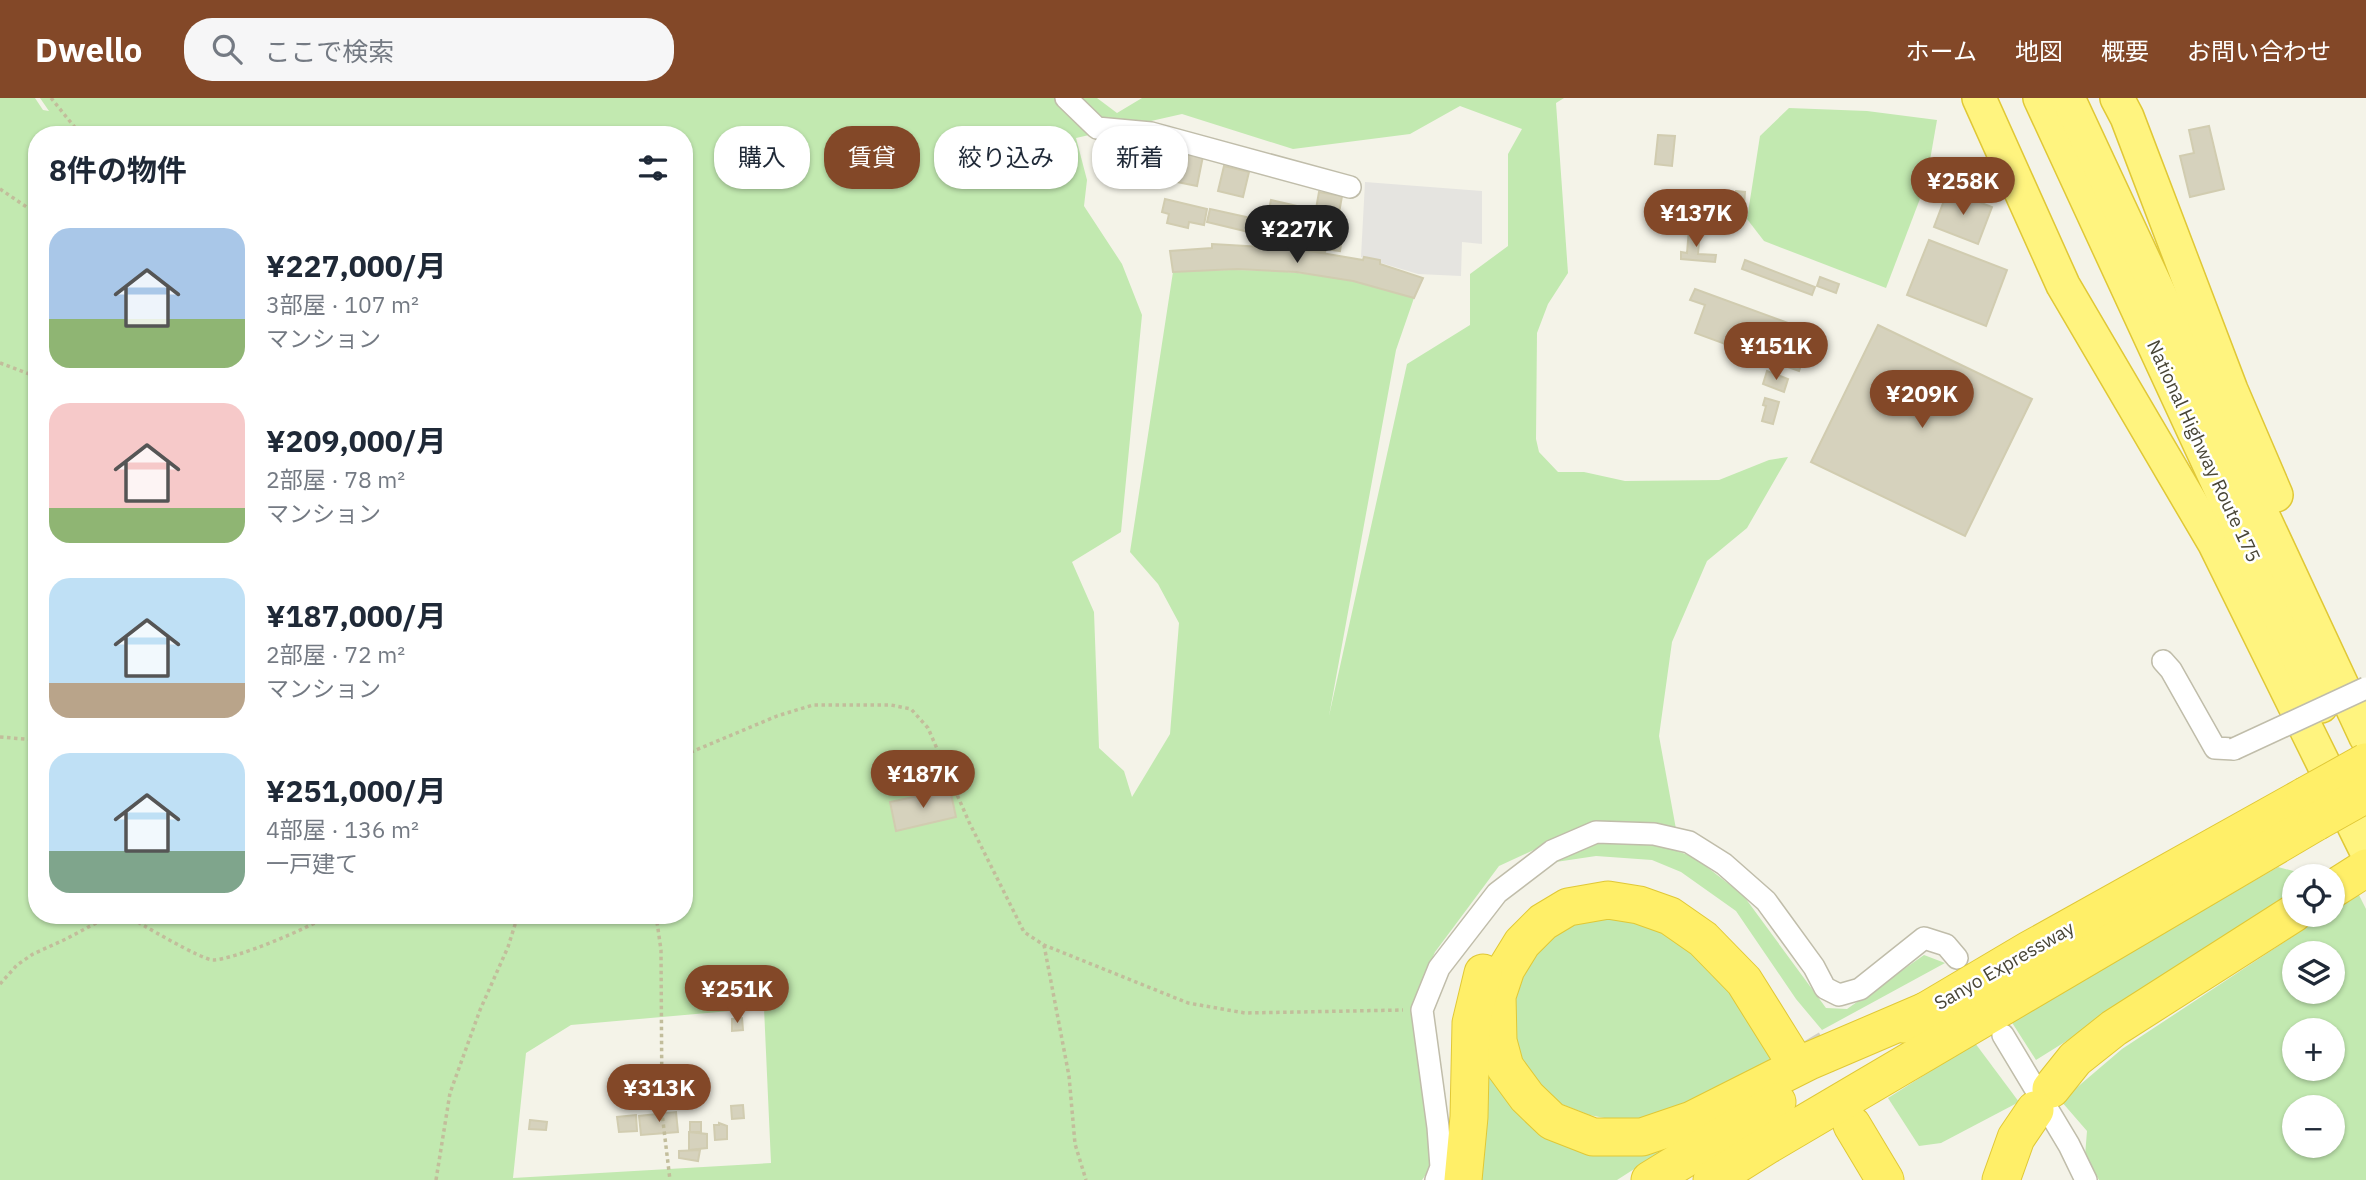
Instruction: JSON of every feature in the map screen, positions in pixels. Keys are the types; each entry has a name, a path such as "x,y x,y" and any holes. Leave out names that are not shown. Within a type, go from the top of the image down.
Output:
{"highway":[{"path":"1979,98 2063,285 2215,544 2366,850"},
{"path":"2117,98 2127,117 2231,390 2366,708"},
{"name":"National Highway Route 175","path":"2059,107 2366,737"},
{"name":"National Highway Route 175","path":"2059,107 2366,805"},
{"name":"Sanyo Expressway","path":"1712,1180 2310,809 2366,762"},
{"name":"Sanyo Expressway","path":"1650,1180 2029,950 2310,809 2366,794"},
{"path":"2345,881 2366,868"},
{"path":"1463,1180 1469,1117 1471,1023 1480,980 1493,951 1519,918 1550,896 1598,881 1648,886 1681,902 1709,920 1751,964 1796,1048 1744,981 1703,939 1670,916 1639,905 1608,900 1568,907 1543,922 1522,943 1506,969 1497,996 1498,1041 1505,1067 1527,1097 1552,1121 1593,1137 1642,1137 1692,1120 1808,1061 1926,1011"},
{"path":"2001,1180 2017,1138 2043,1099 2075,1059 2114,1028 2282,921"},
{"path":"1864,1180 1844,1130 1885,1180"}],"street":[{"path":"1066,98 1097,128 1152,133 1350,187"},
{"path":"2163,661 2171,670 2215,748 2234,749 2366,688"},
{"path":"1436,1180 1441,1167 1438,1128 1422,1010 1439,968 1497,893 1552,851 1597,832 1654,834 1689,842 1724,864 1766,901 1814,967 1825,988 1839,995 1860,989 1924,937 1945,945 1957,958"},
{"path":"2003,1035 2069,1145 2086,1180"}],"path":[{"path":"51,98 74,126"},
{"path":"0,190 28,208"},
{"path":"0,363 28,374"},
{"path":"693,751 777,716 813,705 891,705 911,709 928,727 969,822 1024,932 1044,945 1188,1003 1233,1011 1422,1010"},
{"path":"0,737 28,739"},
{"path":"0,984 17,965 33,954 94,924"},
{"path":"142,924 211,960 259,946 309,924"},
{"path":"436,1180 450,1093 480,1010 516,924"},
{"path":"657,924 661,950 662,1113 670,1180"},
{"path":"1044,945 1069,1076 1075,1144 1086,1180"}],"green space":[{"path":"0,98 35,98 43,110 49,111 40,98 1097,98 1117,113 1142,98 1564,98 1556,103 1568,273 1548,304 1537,333 1536,439 1539,452 1558,472 1584,472 1625,481 1719,480 1769,460 1788,457 1747,528 1707,561 1672,642 1659,736 1676,829 1596,821 1499,866 1435,952 1417,994 1431,1167 1422,1180 0,1180","holes":["1460,106 1522,129 1508,154 1508,246 1470,274 1470,325 1407,364 1329,716 1396,350 1414,298 1359,283 1307,274 1240,270 1173,272 1130,552 1158,584 1179,623 1170,734 1132,797 1124,771 1099,748 1094,612 1072,562 1121,532 1142,315 1122,264 1084,206 1087,180 1078,146 1078,189 934,189 934,126 1078,126 1078,138 1092,134 1092,126 1129,126 1182,114 1293,149 1410,134","764,1008 771,1163 513,1178 526,1053 571,1025"]},
{"path":"1789,108 1867,111 1937,120 1926,183 1886,288 1764,241 1747,219 1760,136"},
{"path":"1593,843 1657,844 1694,857 1743,895 1826,1008 1847,1009 1924,955 1945,963 1822,1030 1796,999 1736,911 1681,872 1652,860 1596,856 1549,863"},
{"path":"2278,867 2282,868 2282,906 2036,1060 2011,1021"},
{"path":"2358,893 2366,909 2366,1180 2099,1180 2085,1156 2087,1131 2061,1101 2122,1049 2282,943 2282,1004 2345,1004 2345,941 2286,941 2307,927 2345,927 2345,902"},
{"path":"1614,913 1674,935 1727,986 1772,1061 1708,1096 1652,1118 1620,1121 1589,1115 1559,1103 1525,1070 1509,1026 1521,966 1567,923"},
{"path":"1480,1025 1521,1110 1689,1134 1617,1180 1479,1180"},
{"path":"1975,1043 2019,1102 1941,1143 1919,1146 1888,1098"}],"shaded area":[{"path":"1365,182 1482,191 1482,244 1462,242 1461,276 1418,274 1361,257"}],"building":[{"path":"2209,126 2224,189 2190,197 2180,156 2194,153 2189,130"},
{"path":"1658,135 1675,136 1672,166 1655,164"},
{"path":"1188,153 1203,156 1197,186 1188,184"},
{"path":"1224,166 1249,172 1243,197 1218,191"},
{"path":"1948,190 1992,207 1978,244 1934,227"},
{"path":"1736,191 1745,192 1744,206 1735,205"},
{"path":"1319,192 1342,196 1339,213 1316,209"},
{"path":"1165,199 1207,209 1204,225 1189,222 1188,228 1167,223 1169,214 1162,212"},
{"path":"1271,200 1345,217 1340,251 1282,247 1282,242 1263,238"},
{"path":"1210,209 1260,220 1257,234 1207,222"},
{"path":"1689,229 1700,230 1698,254 1716,255 1715,262 1681,259 1681,252 1687,253"},
{"path":"1929,240 2007,270 1986,326 1907,295"},
{"path":"1212,244 1298,249 1363,260 1364,257 1380,260 1380,264 1423,278 1414,298 1353,281 1296,272 1237,269 1173,272 1170,251 1212,248"},
{"path":"1745,260 1815,287 1812,295 1742,269"},
{"path":"1820,277 1839,284 1836,293 1817,286"},
{"path":"1695,289 1813,332 1799,371 1695,333 1705,305 1690,300"},
{"path":"1878,325 2032,399 1965,536 1811,462"},
{"path":"1767,371 1788,379 1784,392 1763,384"},
{"path":"1765,398 1779,402 1773,424 1762,421"},
{"path":"950,789 956,817 896,831 890,802"},
{"path":"742,1018 743,1030 732,1031 732,1019"},
{"path":"743,1105 744,1118 732,1119 731,1106"},
{"path":"676,1112 678,1132 641,1135 639,1116"},
{"path":"636,1115 637,1131 619,1132 617,1117"},
{"path":"530,1120 547,1122 546,1130 529,1129"},
{"path":"690,1122 701,1122 701,1132 690,1132"},
{"path":"719,1123 727,1126 727,1139 715,1140 714,1125"},
{"path":"689,1132 707,1134 707,1148 689,1150"},
{"path":"700,1150 698,1161 679,1158 679,1151"}],"tunnel":[{"path":"1803,1042 1852,1125"}]}
